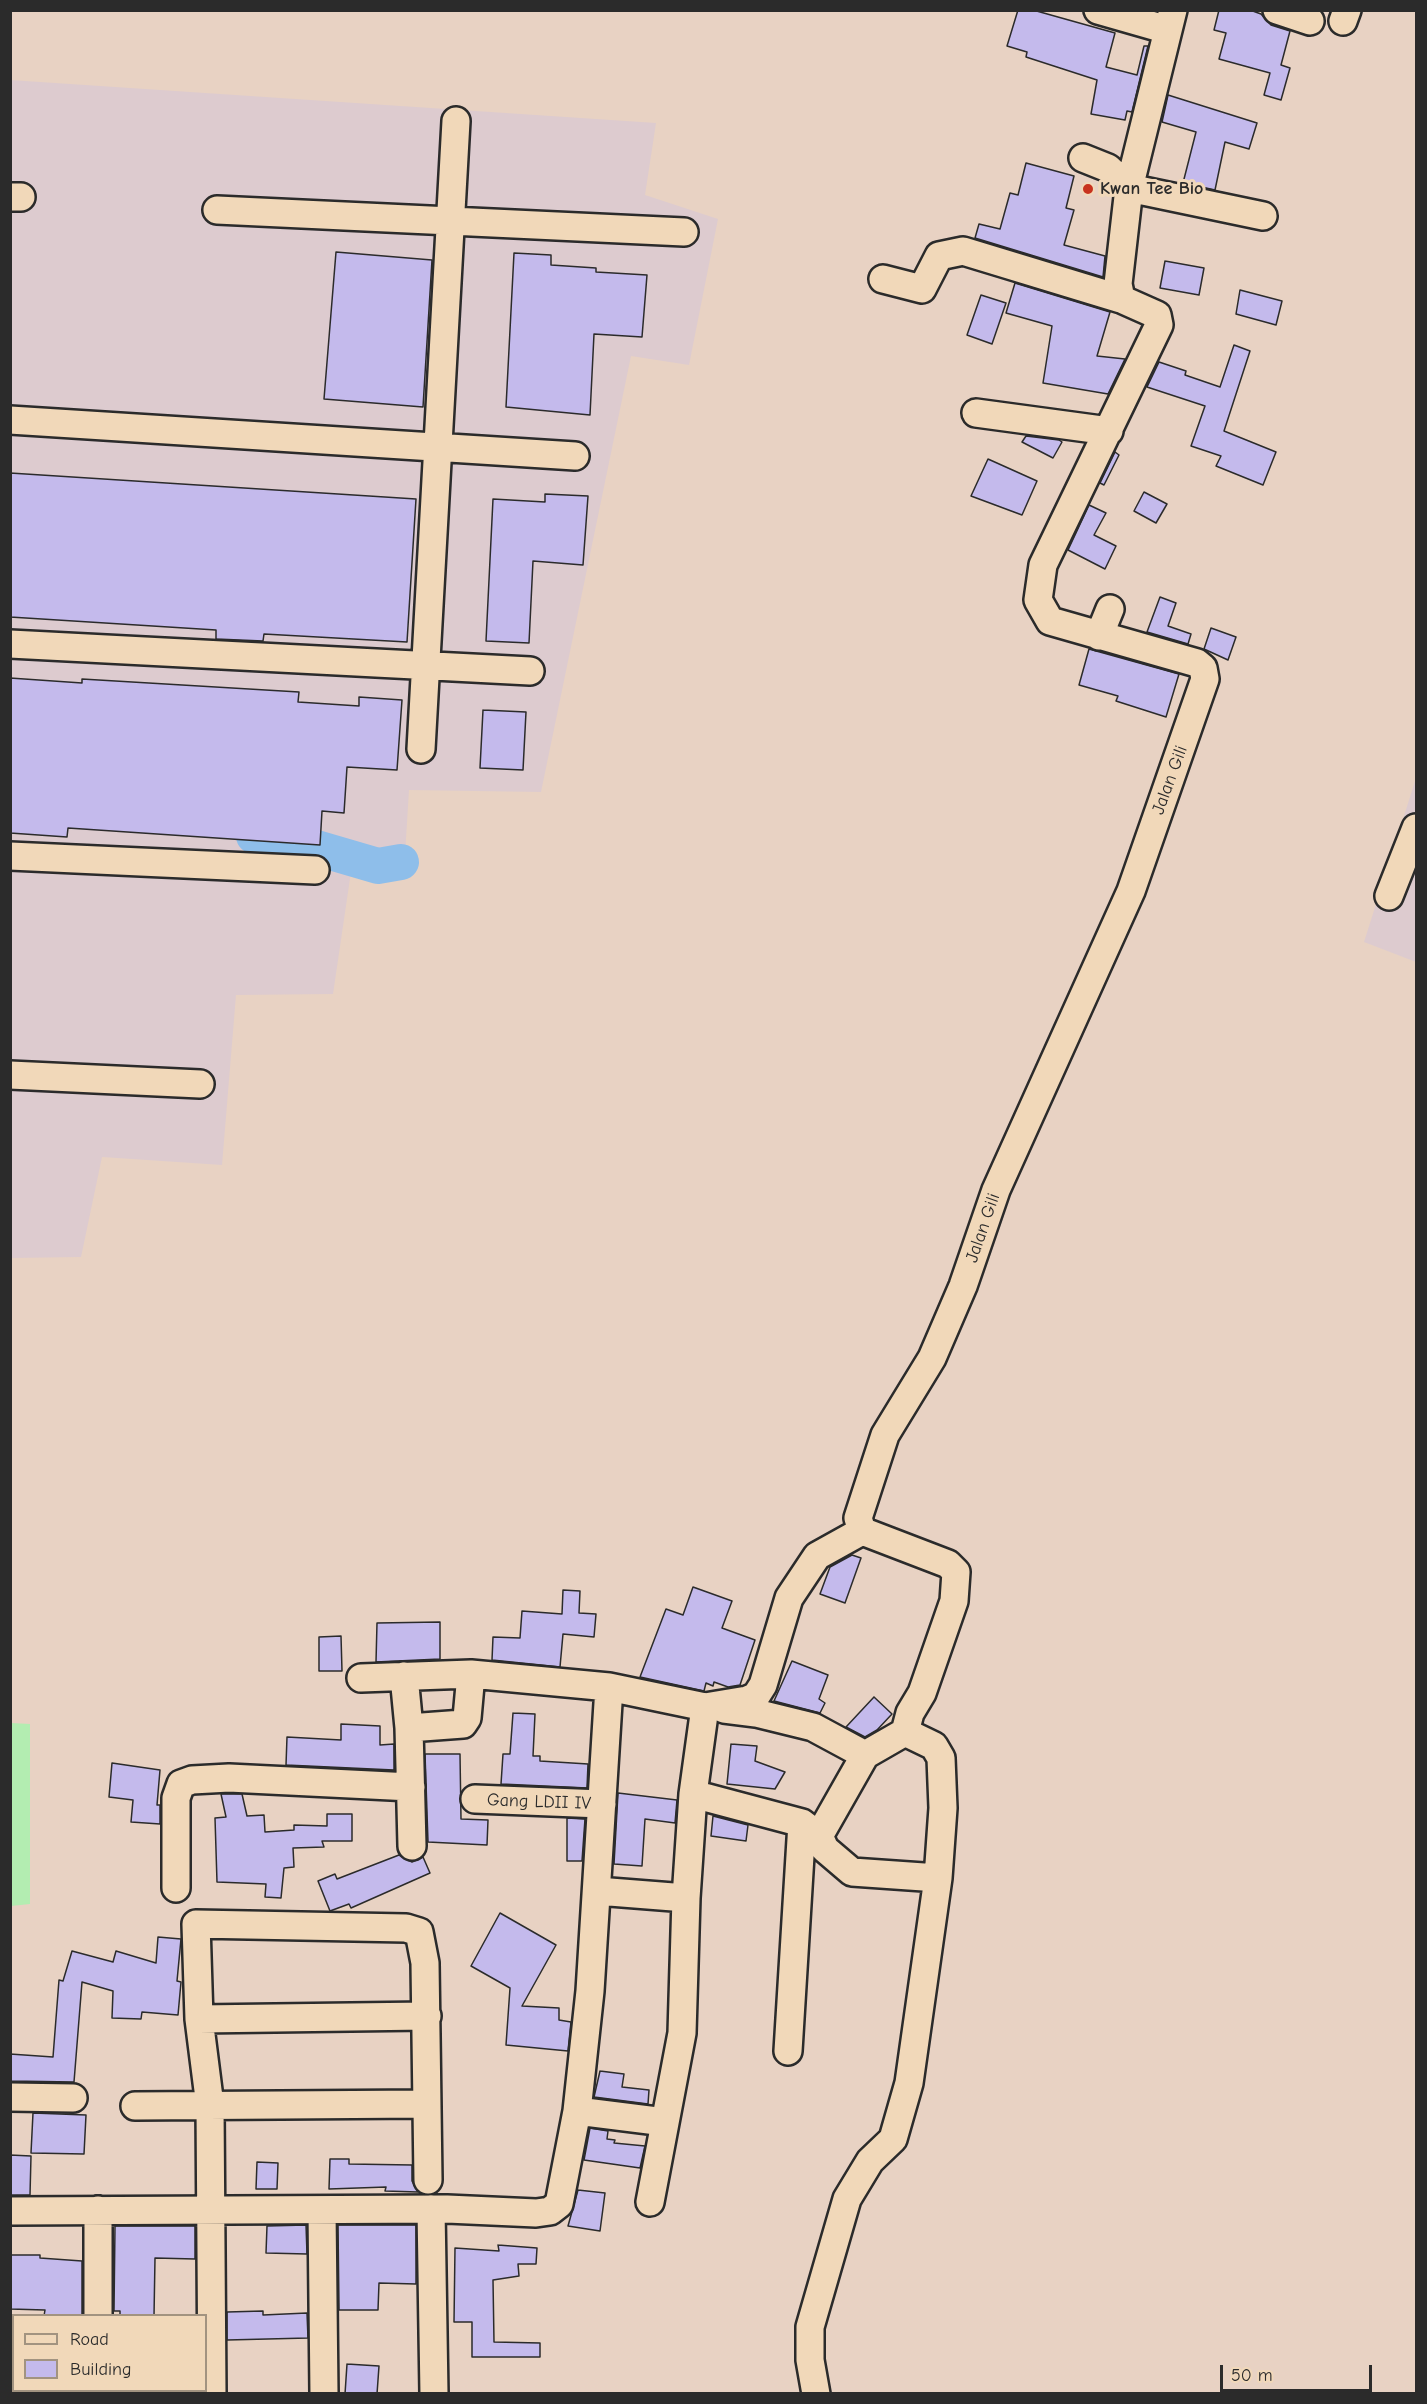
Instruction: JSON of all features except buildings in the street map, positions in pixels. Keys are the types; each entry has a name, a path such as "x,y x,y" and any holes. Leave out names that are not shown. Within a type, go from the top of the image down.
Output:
{"street":[{"path":"1098,10 1171,20 1129,188 1118,284 1121,299"},
{"path":"1277,10 1310,21"},
{"path":"421,749 456,121"},
{"path":"1083,158 1108,168 1129,188 1263,216"},
{"path":"217,210 684,232"},
{"path":"883,279 922,289 939,256 963,251 1121,299 1157,315 1159,325 1043,565 1038,600 1050,621 1099,636 1110,609"},
{"path":"976,413 1109,431"},
{"path":"10,420 575,456"},
{"name":"Jalan Gili","path":"862,1531 858,1518 885,1435 932,1358 963,1286 996,1190 1131,891 1201,695 1205,679 1203,668 1197,663 1099,636"},
{"path":"10,645 530,671"},
{"path":"1389,896 1416,828"},
{"path":"10,856 315,870"},
{"path":"10,1075 200,1084"},
{"path":"705,1707 747,1700 756,1696 767,1675 789,1598 817,1556 862,1531 948,1564 956,1572 954,1601 922,1693 910,1713 905,1732 865,1755 811,1829 788,2051"},
{"path":"361,1678 471,1674 609,1687 705,1707 756,1713 813,1728 865,1755"},
{"path":"409,1728 464,1724 467,1718 471,1674"},
{"path":"404,1676 409,1728 412,1846"},
{"path":"10,2211 432,2209 550,2211 559,2204 577,2111 590,1990 609,1687"},
{"path":"650,2202 682,2033 686,1898 693,1794 705,1707"},
{"path":"816,2394 810,2360 810,2327 847,2199 870,2161 893,2139 909,2083 938,1878 943,1808 941,1758 934,1746 905,1732"},
{"path":"176,1888 176,1798 181,1784 192,1780 229,1778 411,1787"},
{"path":"693,1794 811,1829 825,1849 852,1872 938,1878"},
{"name":"Gang LDII IV","path":"475,1799 602,1804"},
{"path":"597,1891 686,1898"},
{"path":"212,2394 210,2106 199,2019 195,1928 198,1922 406,1928 419,1932 425,1963 427,2016 428,2180"},
{"path":"199,2019 427,2016"},
{"path":"10,2097 73,2098"},
{"path":"135,2106 426,2104"},
{"path":"577,2111 665,2122"},
{"path":"432,2209 434,2394"},
{"path":"98,2210 98,2314"},
{"path":"322,2210 324,2394"}],"shaded area":[{"path":"10,80 656,123 645,195 718,219 689,365 631,356 541,792 409,790 404,871 352,865 333,994 236,995 222,1165 102,1157 81,1257 11,1258"},
{"path":"1416,778 1416,962 1364,942"}],"green space":[{"path":"11,1723 30,1724 30,1904 11,1906"}],"waterway":[{"path":"254,836 296,842 378,866 401,862"}],"place":[{"name":"Kwan Tee Bio","path":"1088,189"}]}
